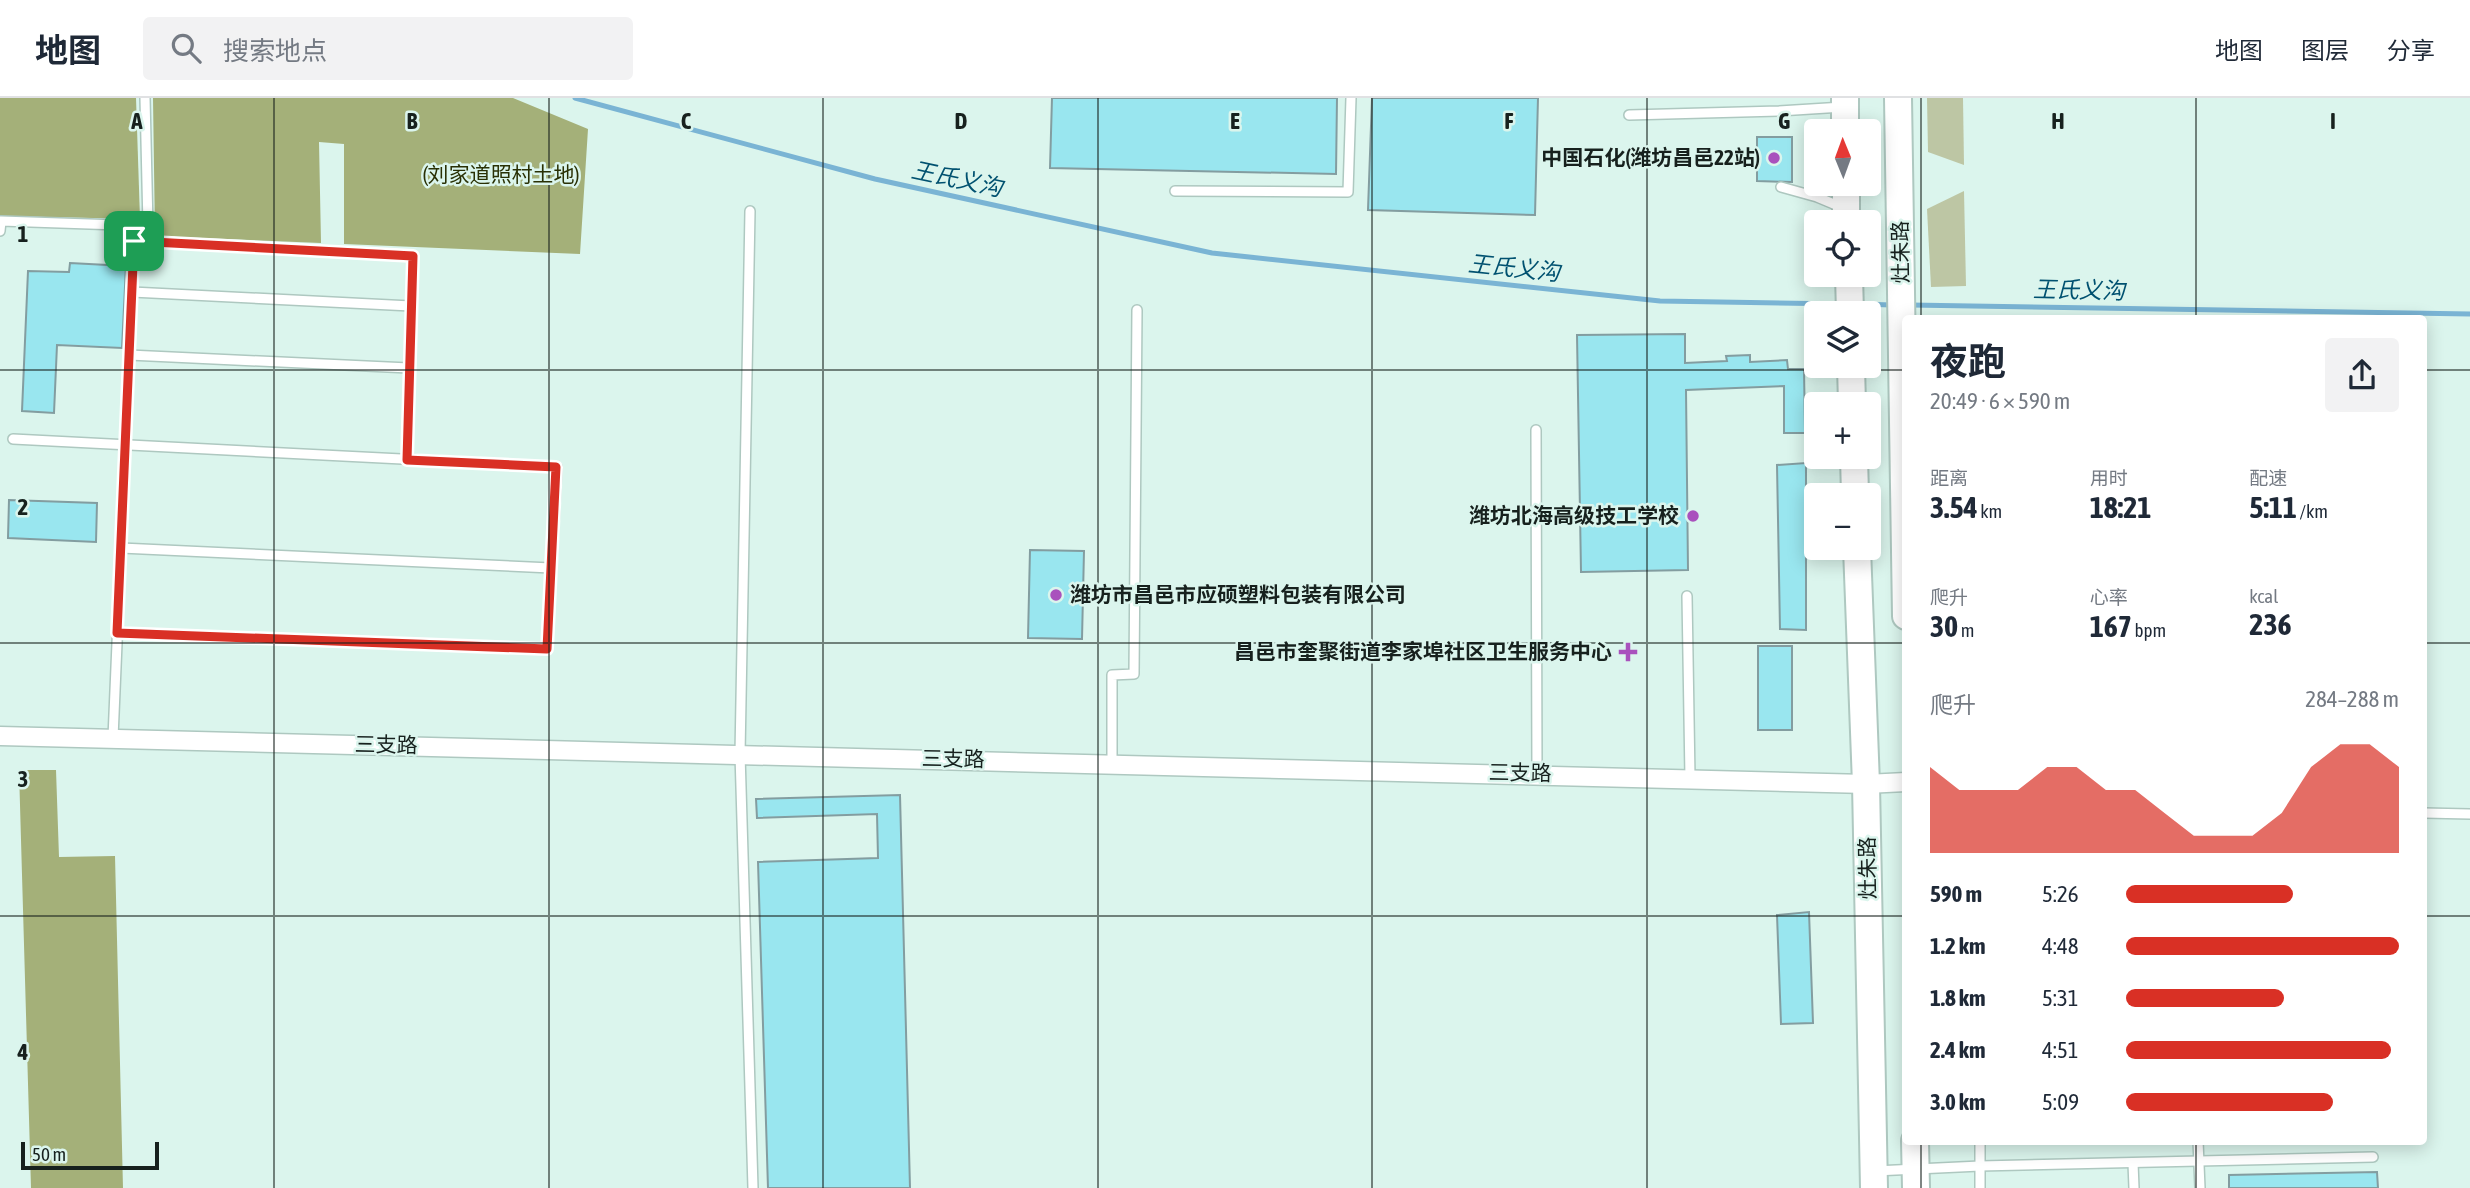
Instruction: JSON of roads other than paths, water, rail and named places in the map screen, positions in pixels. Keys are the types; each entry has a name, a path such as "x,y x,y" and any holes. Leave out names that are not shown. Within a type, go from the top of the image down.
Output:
{"main road":[{"name":"灶朱路","path":"1898,98 1902,362"},
{"name":"灶朱路","path":"1857,560 1866,784 1874,1180"},
{"path":"1915,1145 1916,1179"}],"street":[{"name":"三支路","path":"0,736 1866,784 1902,782"}],"lane":[{"path":"0,230 1,221 148,226 145,98"},
{"path":"1175,191 1348,192 1350,98"},
{"path":"1629,115 1845,112"},
{"path":"1781,187 1846,205"},
{"path":"750,211 740,754 753,1188"},
{"path":"113,738 134,241 413,256 407,460"},
{"path":"132,292 411,306"},
{"path":"1112,763 1112,675 1134,674 1137,310"},
{"path":"129,355 409,368"},
{"path":"1536,430 1537,774"},
{"path":"13,439 556,467 547,649 117,633"},
{"path":"121,548 551,569"},
{"path":"1688,596 1690,778"},
{"path":"2427,813 2470,814"},
{"path":"1979,1145 1980,1188"},
{"path":"2198,1145 2200,1188"},
{"path":"1874,1180 1916,1179 1980,1166 2373,1157"},
{"path":"2133,1163 2134,1188"}],"waterway":[{"name":"王氏义沟","path":"575,98 875,179 1212,253 1660,301 1804,303"},
{"name":"王氏义沟","path":"1881,305 1893,305"},
{"name":"王氏义沟","path":"1910,305 2470,314"}],"place":[{"name":"中国石化(潍坊昌邑22站)","path":"1774,158"},
{"name":"潍坊北海高级技工学校","path":"1693,516"},
{"name":"潍坊市昌邑市应硕塑料包装有限公司","path":"1056,595"},
{"name":"昌邑市奎聚街道李家埠社区卫生服务中心","path":"1628,652"}],"park label":[{"name":"(刘家道照村土地)","path":"501,175"}]}
